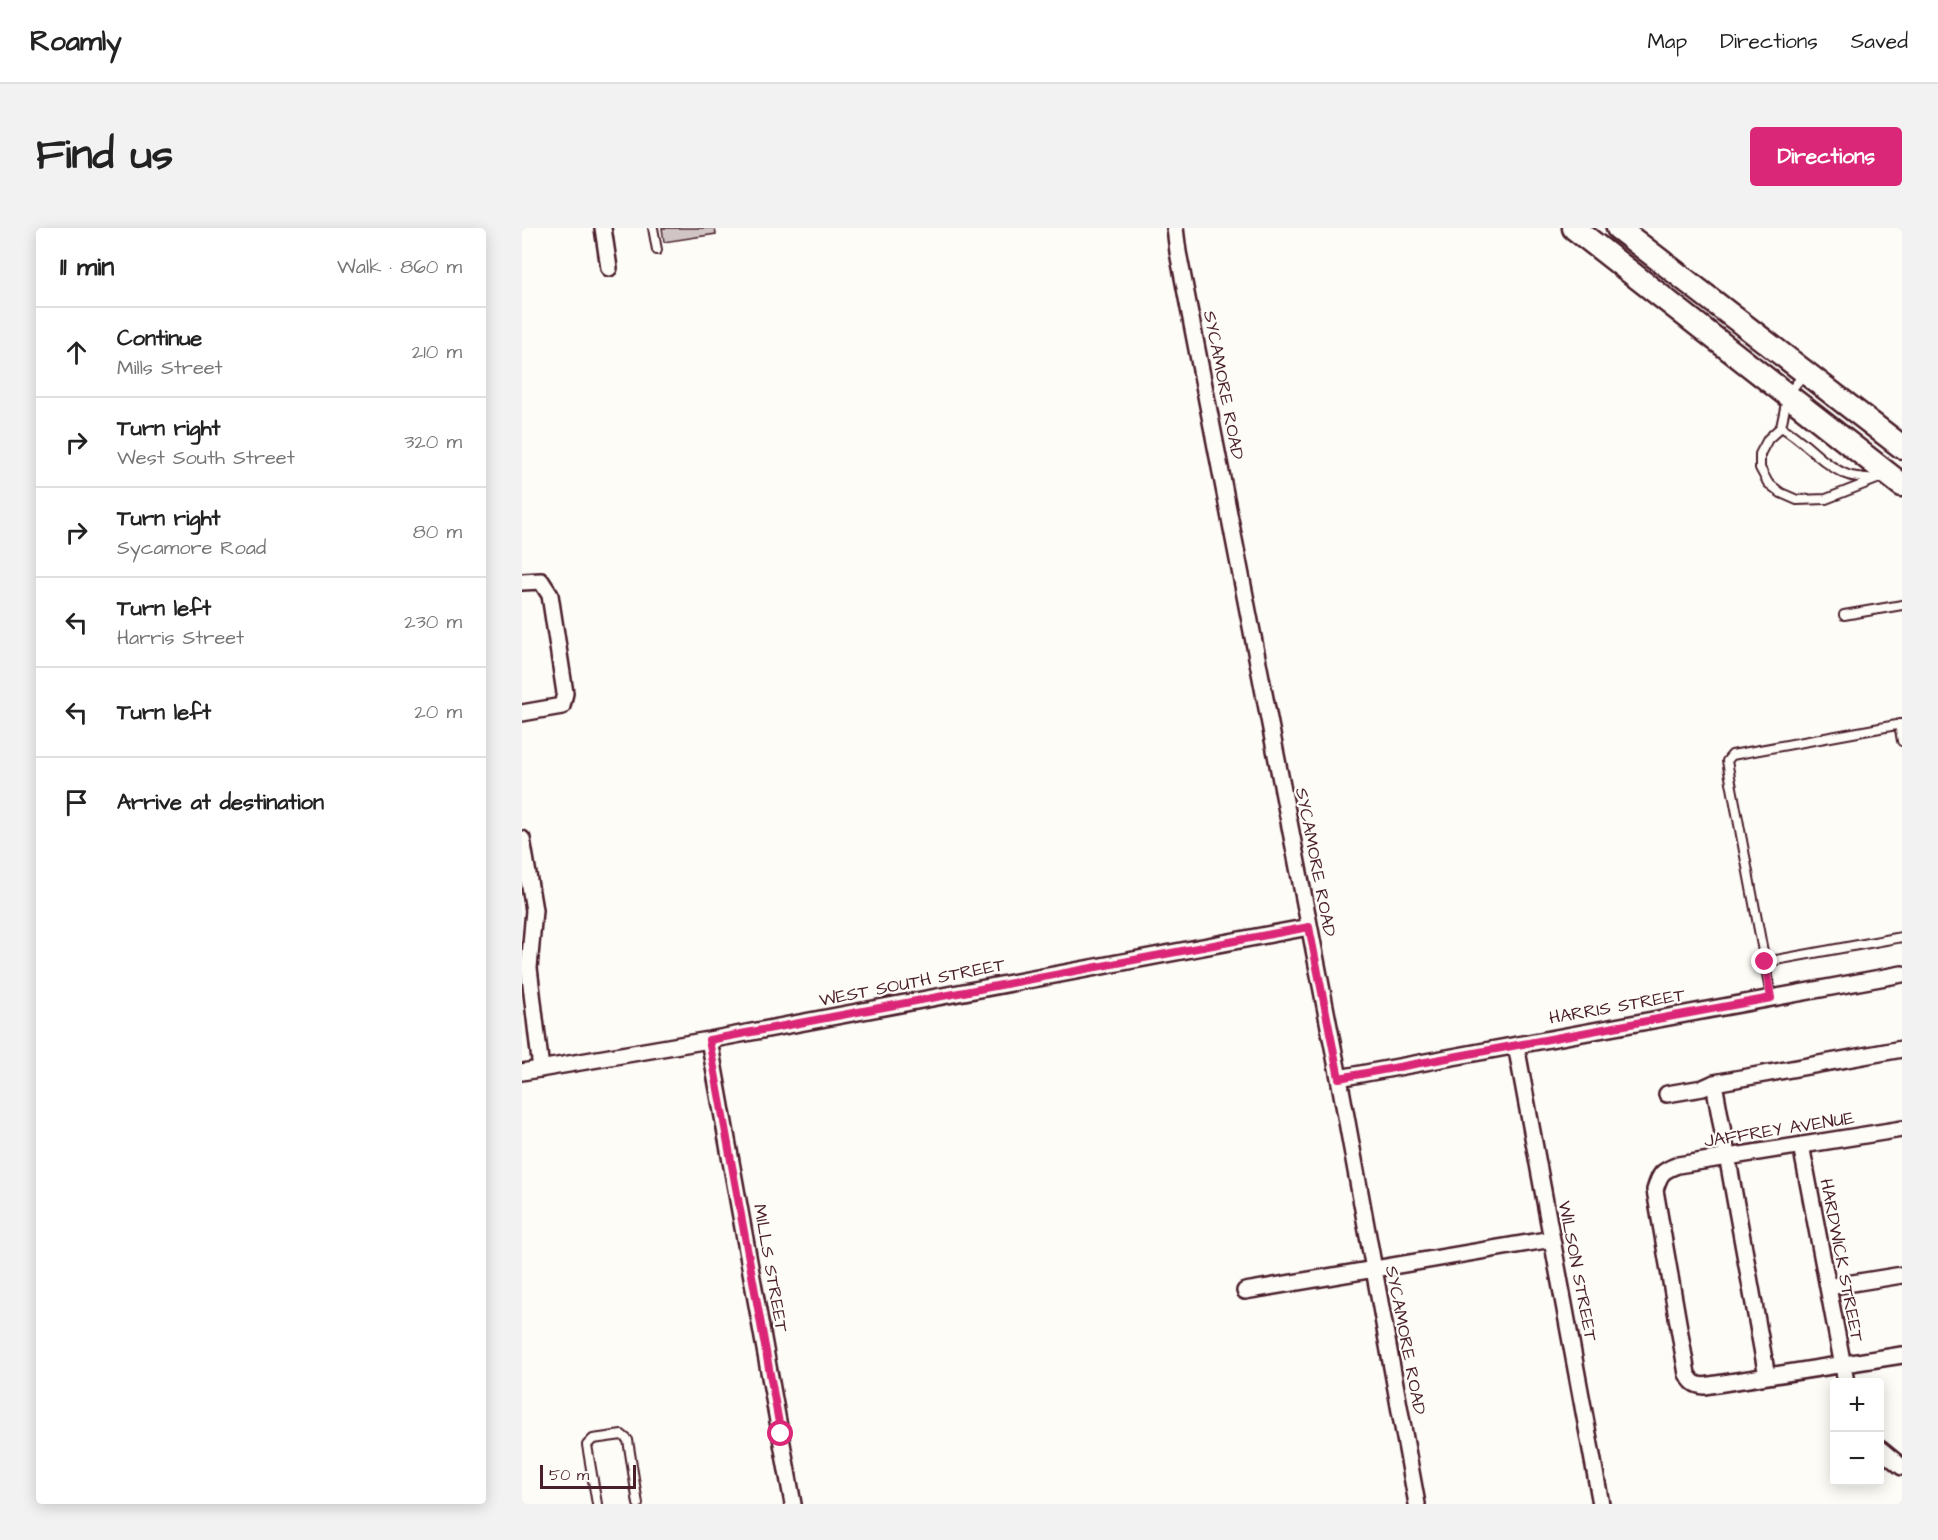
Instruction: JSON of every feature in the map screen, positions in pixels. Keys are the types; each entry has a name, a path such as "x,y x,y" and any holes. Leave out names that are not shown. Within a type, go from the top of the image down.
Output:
{"main road":[{"path":"1574,228 1788,394 1888,479"},
{"path":"1618,228 1902,447"}],"street":[{"path":"603,228 609,268"},
{"name":"SYCAMORE ROAD","path":"1175,228 1339,1078 1417,1504"},
{"path":"522,582 540,581 550,595 565,693 562,706 522,713"},
{"path":"522,839 534,910 529,968 541,1069"},
{"name":"WEST SOUTH STREET","path":"522,1072 709,1040 1309,927"},
{"name":"HARRIS STREET","path":"1339,1078 1902,974"},
{"name":"MILLS STREET","path":"709,1040 793,1504"},
{"name":"WILSON STREET","path":"1516,1045 1601,1504"},
{"path":"1667,1094 1703,1088 1714,1083 1902,1049"},
{"path":"1714,1083 1767,1376 1902,1355"},
{"name":"JAFFREY AVENUE","path":"1767,1376 1704,1386 1696,1385 1687,1374 1655,1190 1658,1179 1664,1170 1678,1165 1902,1129"},
{"name":"HARDWICK STREET","path":"1801,1145 1845,1378"},
{"path":"1245,1291 1552,1239"},
{"path":"1828,1287 1902,1275"},
{"path":"1884,1452 1902,1467"}],"lane":[{"path":"653,228 657,250"},
{"path":"1805,373 1788,394 1781,427 1768,439 1760,454 1760,468 1768,483 1781,493 1797,500 1826,499 1888,479"},
{"path":"1781,427 1794,434 1825,461 1849,475 1888,479"},
{"path":"1844,615 1902,605"},
{"path":"1771,998 1727,761 1732,754 1901,724 1902,741"},
{"path":"1765,962 1902,937"},
{"path":"597,1504 587,1445 593,1439 622,1435 628,1440 638,1504"}],"building":[{"path":"662,228 715,228 716,234 664,242"}],"route":[{"path":"781,1434 709,1040 1309,927 1339,1078 1771,998 1765,962"}]}
